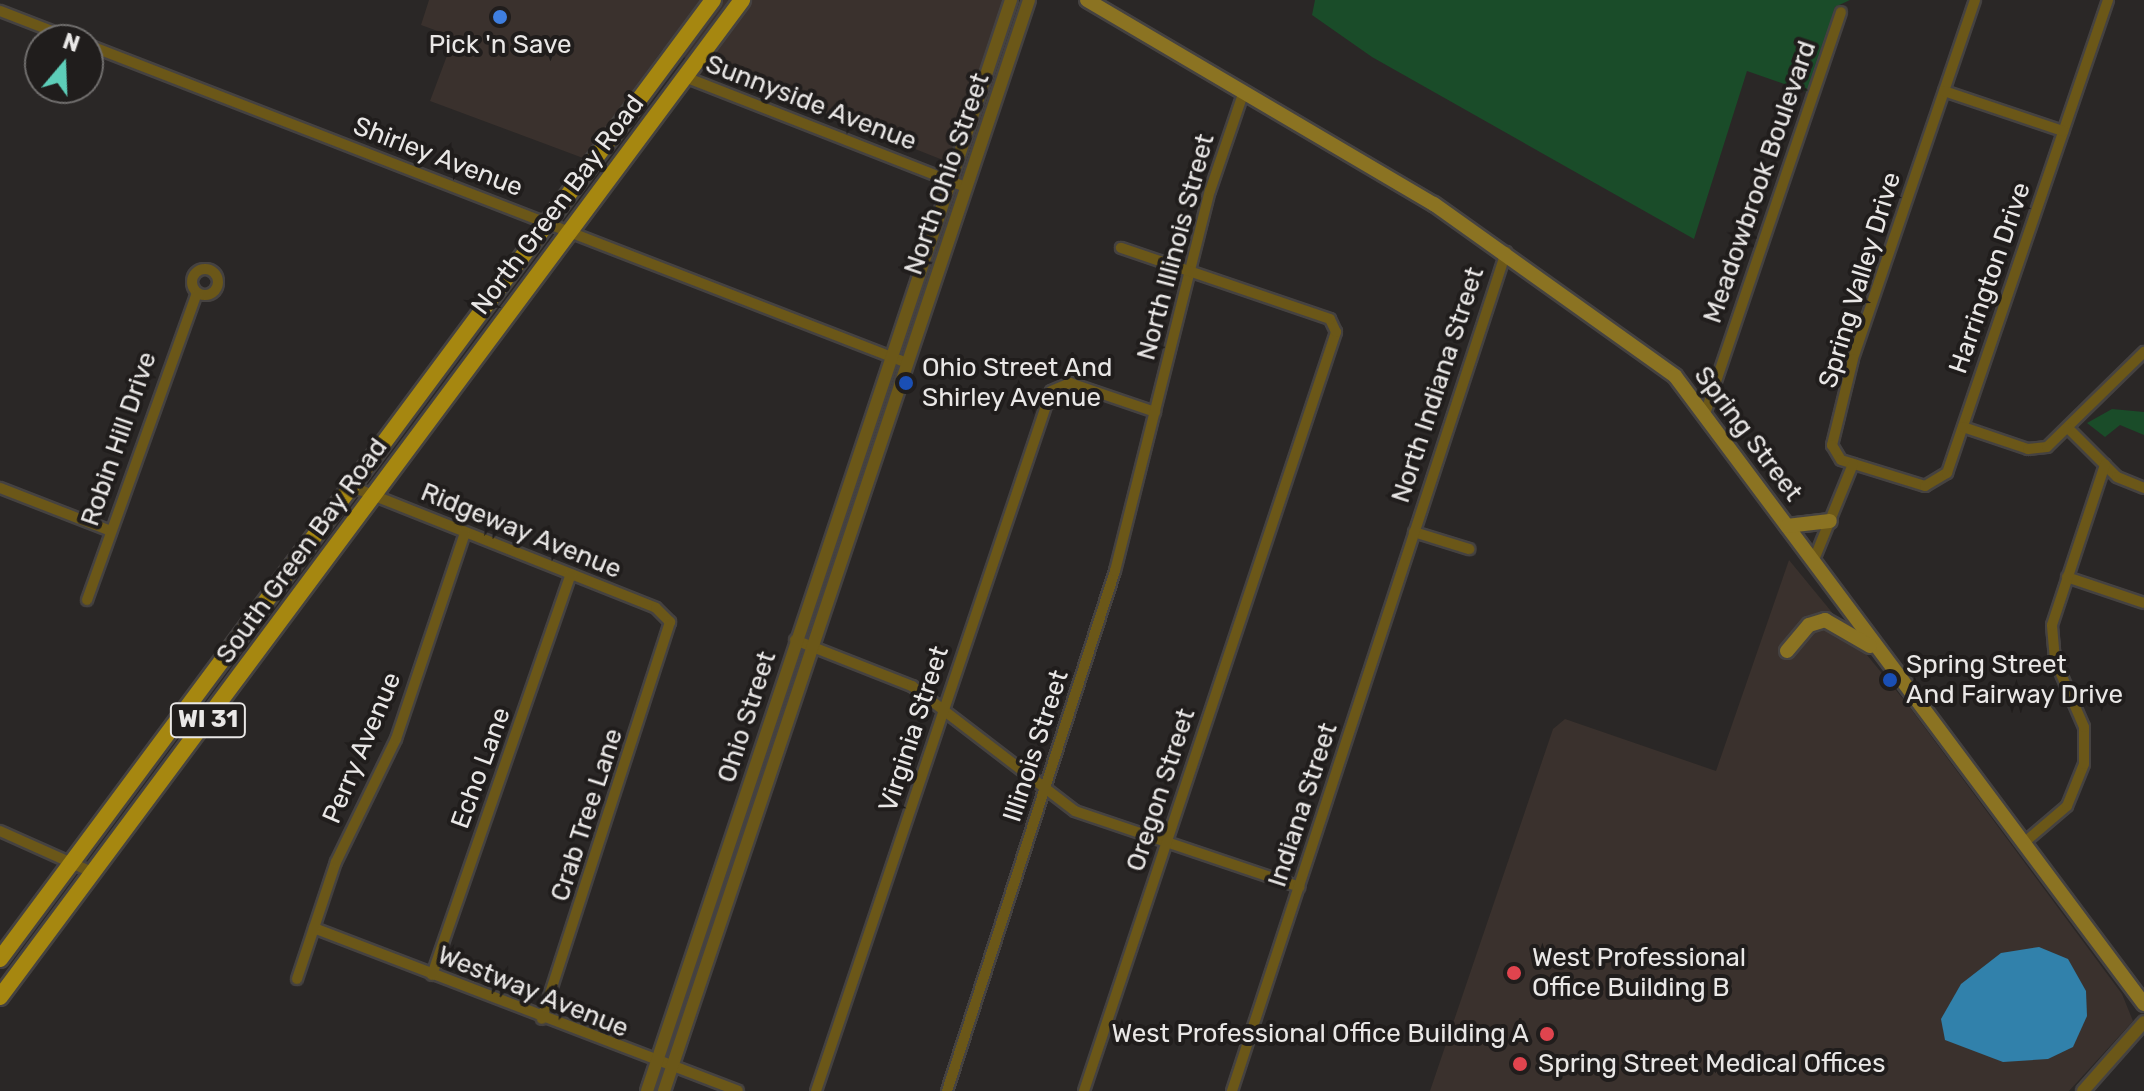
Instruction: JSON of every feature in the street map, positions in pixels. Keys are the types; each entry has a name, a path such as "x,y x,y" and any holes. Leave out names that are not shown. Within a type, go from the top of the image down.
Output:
{"main road":[{"name":"North Green Bay Road","path":"414,441 634,138 685,77 742,0"},
{"name":"Spring Street","path":"1087,0 1506,252 1656,358 1706,411 1813,562 2026,841 2144,1004"},
{"name":"North Green Bay Road","path":"390,432 710,3"},
{"path":"685,77 710,3"},
{"path":"634,138 659,70"},
{"name":"South Green Bay Road","path":"0,959 390,432"},
{"name":"South Green Bay Road","path":"0,997 414,441"},
{"path":"1787,526 1830,521"},
{"path":"1787,651 1809,625 1825,620 1889,662"}],"street":[{"name":"North Ohio Street","path":"892,357 1011,0"},
{"name":"North Ohio Street","path":"907,363 1029,0"},
{"name":"Spring Valley Drive","path":"1853,464 1836,456 1833,439 1975,0"},
{"name":"Harrington Drive","path":"1853,464 1931,485 1947,473 2108,0"},
{"path":"0,11 34,24"},
{"name":"Meadowbrook Boulevard","path":"1706,411 1841,12"},
{"path":"1001,27 1018,33"},
{"name":"Shirley Avenue","path":"104,51 907,363"},
{"name":"Sunnyside Avenue","path":"685,77 965,187"},
{"path":"984,79 1001,82"},
{"path":"1944,91 2063,131"},
{"name":"North Illinois Street","path":"1155,412 1190,272 1243,94"},
{"path":"1121,248 1190,272"},
{"name":"North Indiana Street","path":"1414,532 1506,252"},
{"name":"Oregon Street","path":"1084,1091 1335,335 1330,319 1190,272"},
{"name":"Robin Hill Drive","path":"87,600 197,293"},
{"path":"1963,427 2035,450 2068,428 2144,352"},
{"name":"Ohio Street","path":"647,1091 795,640 892,357"},
{"name":"Ohio Street","path":"664,1091 907,363"},
{"name":"Virginia Street","path":"816,1091 943,710 1059,384 1155,412"},
{"name":"Illinois Street","path":"947,1091 1115,571 1155,412"},
{"path":"2068,428 2105,465 2144,488"},
{"path":"856,461 870,467"},
{"path":"1813,562 1853,464"},
{"path":"2026,841 2067,806 2084,764 2084,727 2051,637 2067,577 2105,465"},
{"name":"Ridgeway Avenue","path":"350,486 656,608 670,624"},
{"path":"0,488 111,531"},
{"path":"1414,532 1469,549"},
{"name":"Indiana Street","path":"1232,1091 1414,532"},
{"name":"Perry Avenue","path":"297,979 336,862 396,739 465,533"},
{"path":"825,551 841,557"},
{"name":"Echo Lane","path":"432,975 571,574"},
{"path":"2067,577 2144,603"},
{"name":"Crab Tree Lane","path":"542,1019 670,624"},
{"path":"795,640 896,677 1046,790 1093,819 1299,887"},
{"path":"748,782 764,788"},
{"path":"0,831 74,860 94,873"},
{"path":"707,909 722,915"},
{"name":"Westway Avenue","path":"314,928 656,1064 738,1091"},
{"path":"2083,1091 2144,1022"}],"shaded area":[{"path":"429,0 1017,0 963,168 663,49 583,158 430,101 454,37 421,25"},
{"path":"1789,560 1908,705 2122,994 2133,1021 2069,1091 1430,1091 1553,729 1565,719 1716,771"}],"green space":[{"path":"1315,0 1850,0 1835,7 1810,93 1747,71 1694,239 1372,57 1312,15"},
{"path":"2112,409 2144,412 2144,435 2120,425 2105,437 2087,423"}],"water":[{"path":"2039,947 2068,959 2086,991 2087,1016 2073,1047 2048,1059 2003,1062 1945,1040 1941,1019 1961,984 2001,953"}],"place":[{"name":"Pick 'n Save","path":"500,17"},
{"name":"Ohio Street And Shirley Avenue","path":"906,383"},
{"name":"Spring Street And Fairway Drive","path":"1890,680"},
{"name":"West Professional Office Building B","path":"1514,973"},
{"name":"West Professional Office Building A","path":"1547,1034"},
{"name":"Spring Street Medical Offices","path":"1520,1064"}]}
